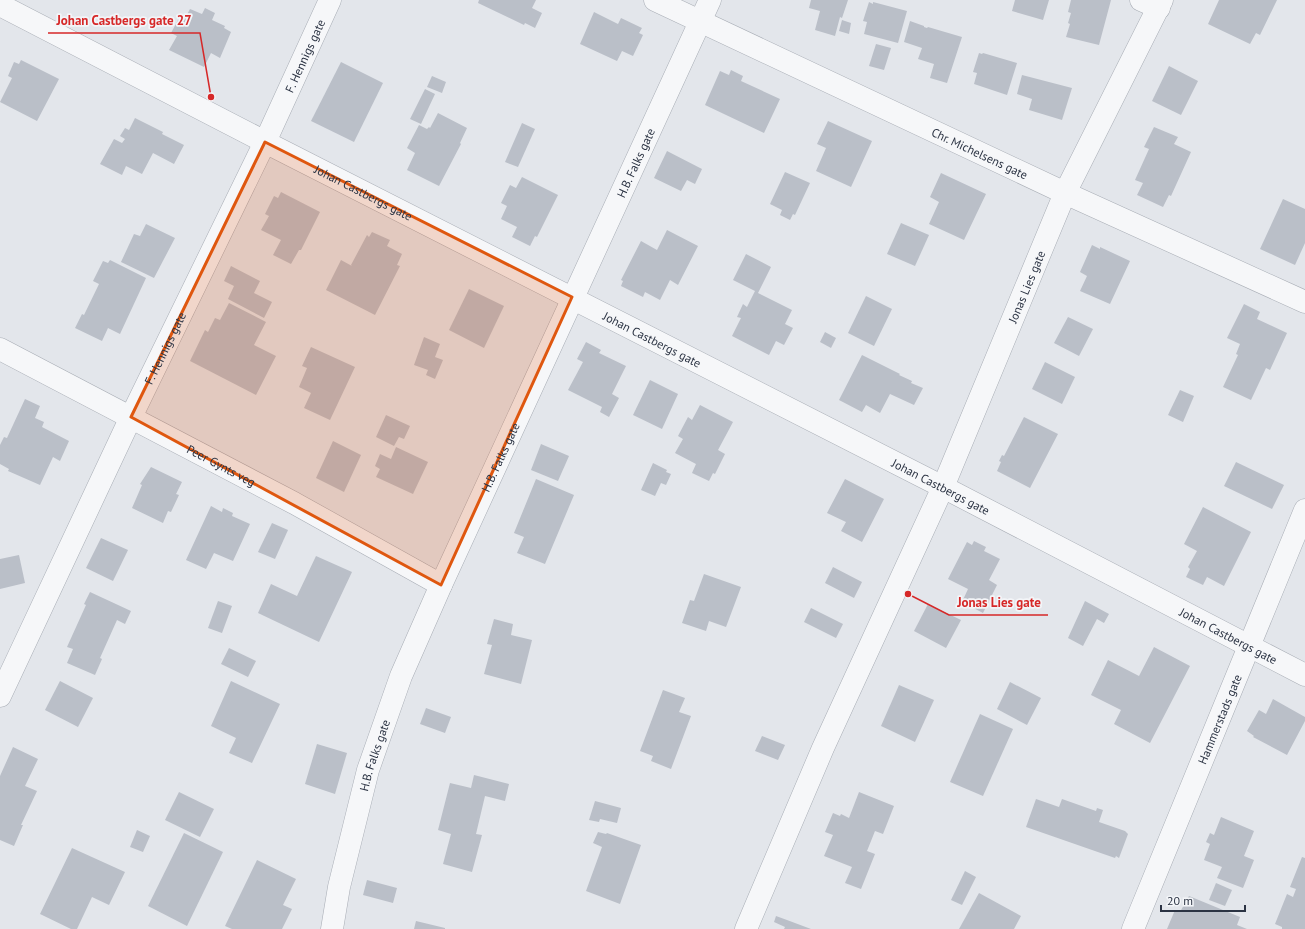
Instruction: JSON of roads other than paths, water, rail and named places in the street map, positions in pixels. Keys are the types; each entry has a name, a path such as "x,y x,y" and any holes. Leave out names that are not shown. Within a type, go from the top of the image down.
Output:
{"street":[{"name":"F. Hennigs gate","path":"0,696 131,417 265,142 330,0"},
{"name":"Chr. Michelsens gate","path":"655,0 1065,193 1305,302"},
{"name":"H.B. Falks gate","path":"332,929 339,887 368,770 401,676 572,297 710,0"},
{"name":"Jonas Lies gate","path":"746,929 823,748 943,487 1065,193 1154,3"},
{"name":"Johan Castbergs gate","path":"0,5 265,142 943,487 1250,647 1305,674"},
{"name":"Peer Gynts veg","path":"0,349 294,503 441,585"},
{"name":"Hammerstads gate","path":"1133,929 1305,510"}],"place":[{"name":"Johan Castbergs gate 27","path":"211,97"},
{"name":"Jonas Lies gate","path":"908,594"}]}
